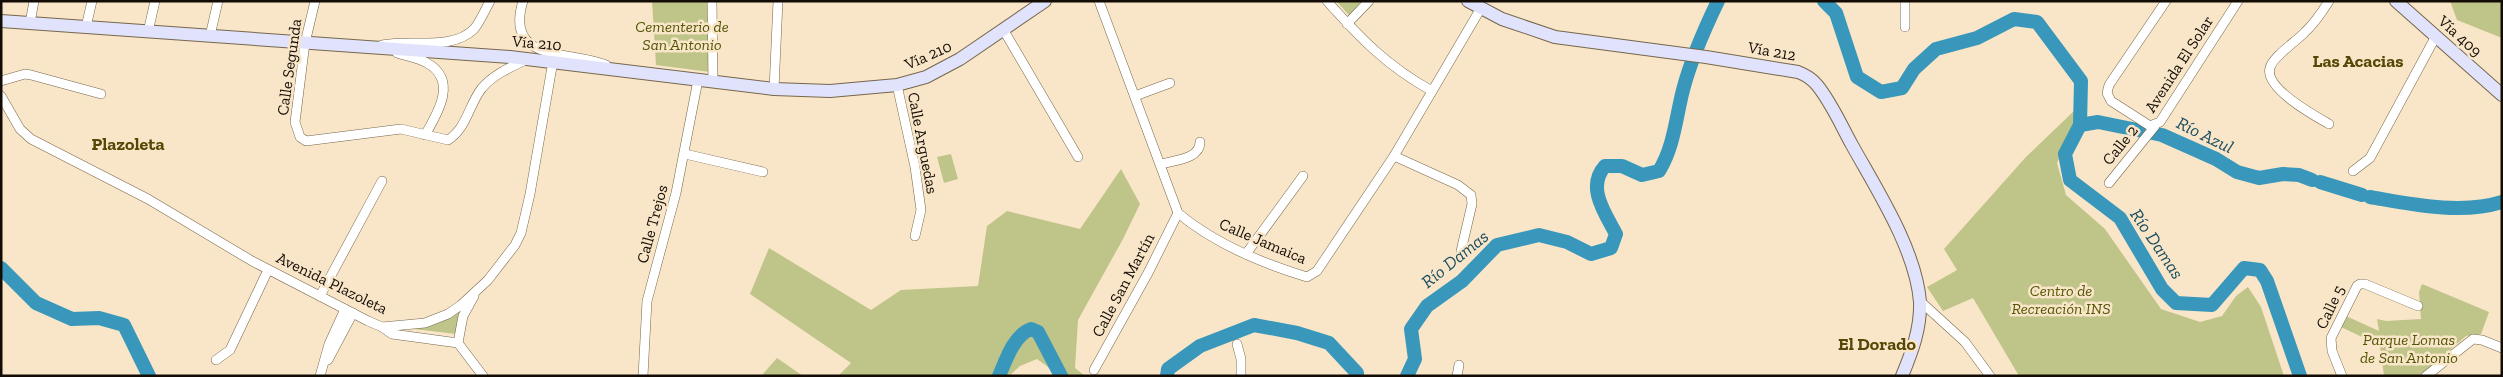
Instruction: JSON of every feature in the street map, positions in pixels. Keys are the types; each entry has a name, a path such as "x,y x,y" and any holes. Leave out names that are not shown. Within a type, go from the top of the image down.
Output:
{"main road":[{"name":"Vía 210","path":"1,21 553,61 774,89 830,92 897,85 926,77 942,69 1044,1"},
{"name":"Vía 212","path":"1468,1 1511,22 1555,37 1706,56 1798,72 1810,78 1818,86 1856,152 1904,245 1920,301 1916,337 1902,376"},
{"name":"Vía 409","path":"2396,1 2502,95"}],"street":[{"path":"30,23 34,1"},
{"path":"86,27 92,1"},
{"path":"148,32 154,1"},
{"path":"210,36 218,1"},
{"name":"Calle Segunda","path":"315,1 305,43 295,122 300,137 306,141 401,129 444,140 452,137 466,121 481,90 494,76 528,59"},
{"path":"370,48 401,42 450,42 473,29 490,1"},
{"path":"523,1 519,14 520,28 524,39 533,47 552,53 596,61 613,68"},
{"path":"712,1 713,82"},
{"path":"774,89 778,1"},
{"path":"1099,1 1178,214"},
{"path":"1327,1 1371,49 1401,74 1432,91"},
{"path":"1347,24 1369,1"},
{"path":"1905,1 1905,26"},
{"name":"Avenida El Solar","path":"2166,1 2109,85 2107,94 2110,101 2147,125 2151,131 2160,122 2238,1"},
{"path":"2329,1 2306,32 2274,60 2270,68 2270,76 2275,84 2297,105 2329,124"},
{"name":"Calle Jamaica","path":"1178,214 1217,240 1246,254 1283,270 1306,277 1312,275 1394,156 1481,8"},
{"path":"1003,29 1078,157"},
{"path":"2353,171 2370,158 2436,36"},
{"path":"384,48 426,63 441,77 445,90 441,106 425,135"},
{"name":"Avenida Plazoleta","path":"2,98 20,129 31,139 155,203 268,270 382,327 435,321 448,314 477,291 508,257 520,233 553,61"},
{"path":"1,81 25,74 101,94"},
{"name":"Calle Trejos","path":"643,376 646,302 685,154 698,80"},
{"path":"1135,96 1170,83"},
{"name":"Calle Arguedas","path":"897,85 915,168 921,210 915,236"},
{"name":"Calle 2","path":"2109,183 2151,131"},
{"path":"1161,164 1195,154 1200,148 1200,142"},
{"path":"685,154 763,172"},
{"path":"1394,156 1454,183 1470,195 1472,204 1461,251"},
{"path":"1246,254 1303,176"},
{"path":"320,296 382,181"},
{"name":"Calle San Martín","path":"1094,370 1148,273 1178,214"},
{"path":"216,360 230,350 268,270"},
{"name":"Calle 5","path":"2342,376 2332,350 2331,338 2356,286 2365,284 2418,306"},
{"path":"458,343 463,316 477,291"},
{"path":"1920,301 1965,342 1990,376"},
{"path":"320,376 329,344 349,311"},
{"path":"382,327 392,334 458,343 483,376"},
{"path":"2426,376 2473,339 2482,340 2502,348"},
{"path":"1237,344 1241,359 1240,376"},
{"path":"1457,376 1459,365"}],"green space":[{"name":"Cementerio de San Antonio","path":"652,1 708,1 710,72 656,65"},
{"path":"1336,1 1365,1 1350,16"},
{"path":"2450,1 2502,1 2502,38 2457,20"},
{"name":"Centro de Recreación INS","path":"2076,109 2076,124 2057,163 2066,195 2105,229 2161,309 2200,322 2222,316 2236,296 2248,287 2261,307 2284,376 2019,376 1973,298 1943,311 1927,287 1957,270 1944,249 2025,158"},
{"path":"951,154 958,179 944,183 937,157"},
{"path":"1121,169 1140,204 1123,239 1078,320 1075,368 1085,376 1054,376 1052,370 1037,359 1020,366 1009,376 838,376 851,363 750,294 769,248 871,310 901,290 978,286 987,226 1007,211 1080,229"},
{"name":"Parque Lomas de San Antonio","path":"2422,284 2489,312 2481,334 2466,336 2420,376 2384,376 2380,347 2341,327 2346,316 2379,331 2377,319 2386,321 2421,319 2419,292"},
{"path":"469,302 456,334 397,327 436,323"},
{"path":"777,358 803,376 761,376"}],"waterway":[{"name":"Río Damas","path":"1407,376 1415,359 1411,329 1427,306 1462,281 1497,245 1539,235 1567,242 1591,254 1611,248 1616,234 1599,200 1597,183 1600,174 1605,166 1622,166 1642,175 1659,171 1671,142 1690,67 1718,1"},
{"name":"Río Damas","path":"1824,1 1836,13 1857,77 1881,92 1902,88 1914,69 1936,49 1977,38 2014,19 2037,22 2081,81 2080,125 2065,154 2070,180 2120,218 2162,289 2176,303 2212,305 2244,268 2260,270 2267,281 2300,376"},
{"name":"Río Azul","path":"2080,125 2098,122 2162,135 2216,159 2237,172 2259,178 2283,174 2299,175 2312,180"},
{"name":"Río Azul","path":"2320,182 2362,195"},
{"name":"Río Azul","path":"2370,197 2453,208 2470,208 2502,202"},
{"name":"Río Damas","path":"1,268 36,303 72,319 99,318 124,325 149,376"},
{"name":"Río Damas","path":"1167,376 1168,369 1200,346 1254,325 1297,333 1329,343 1357,373 1356,376"},
{"name":"Río Damas","path":"999,376 1015,342 1031,329 1038,332 1061,376"}],"district":[{"name":"Las Acacias","path":"2358,61"},
{"name":"Plazoleta","path":"128,144"},
{"name":"El Dorado","path":"1877,344"}]}
